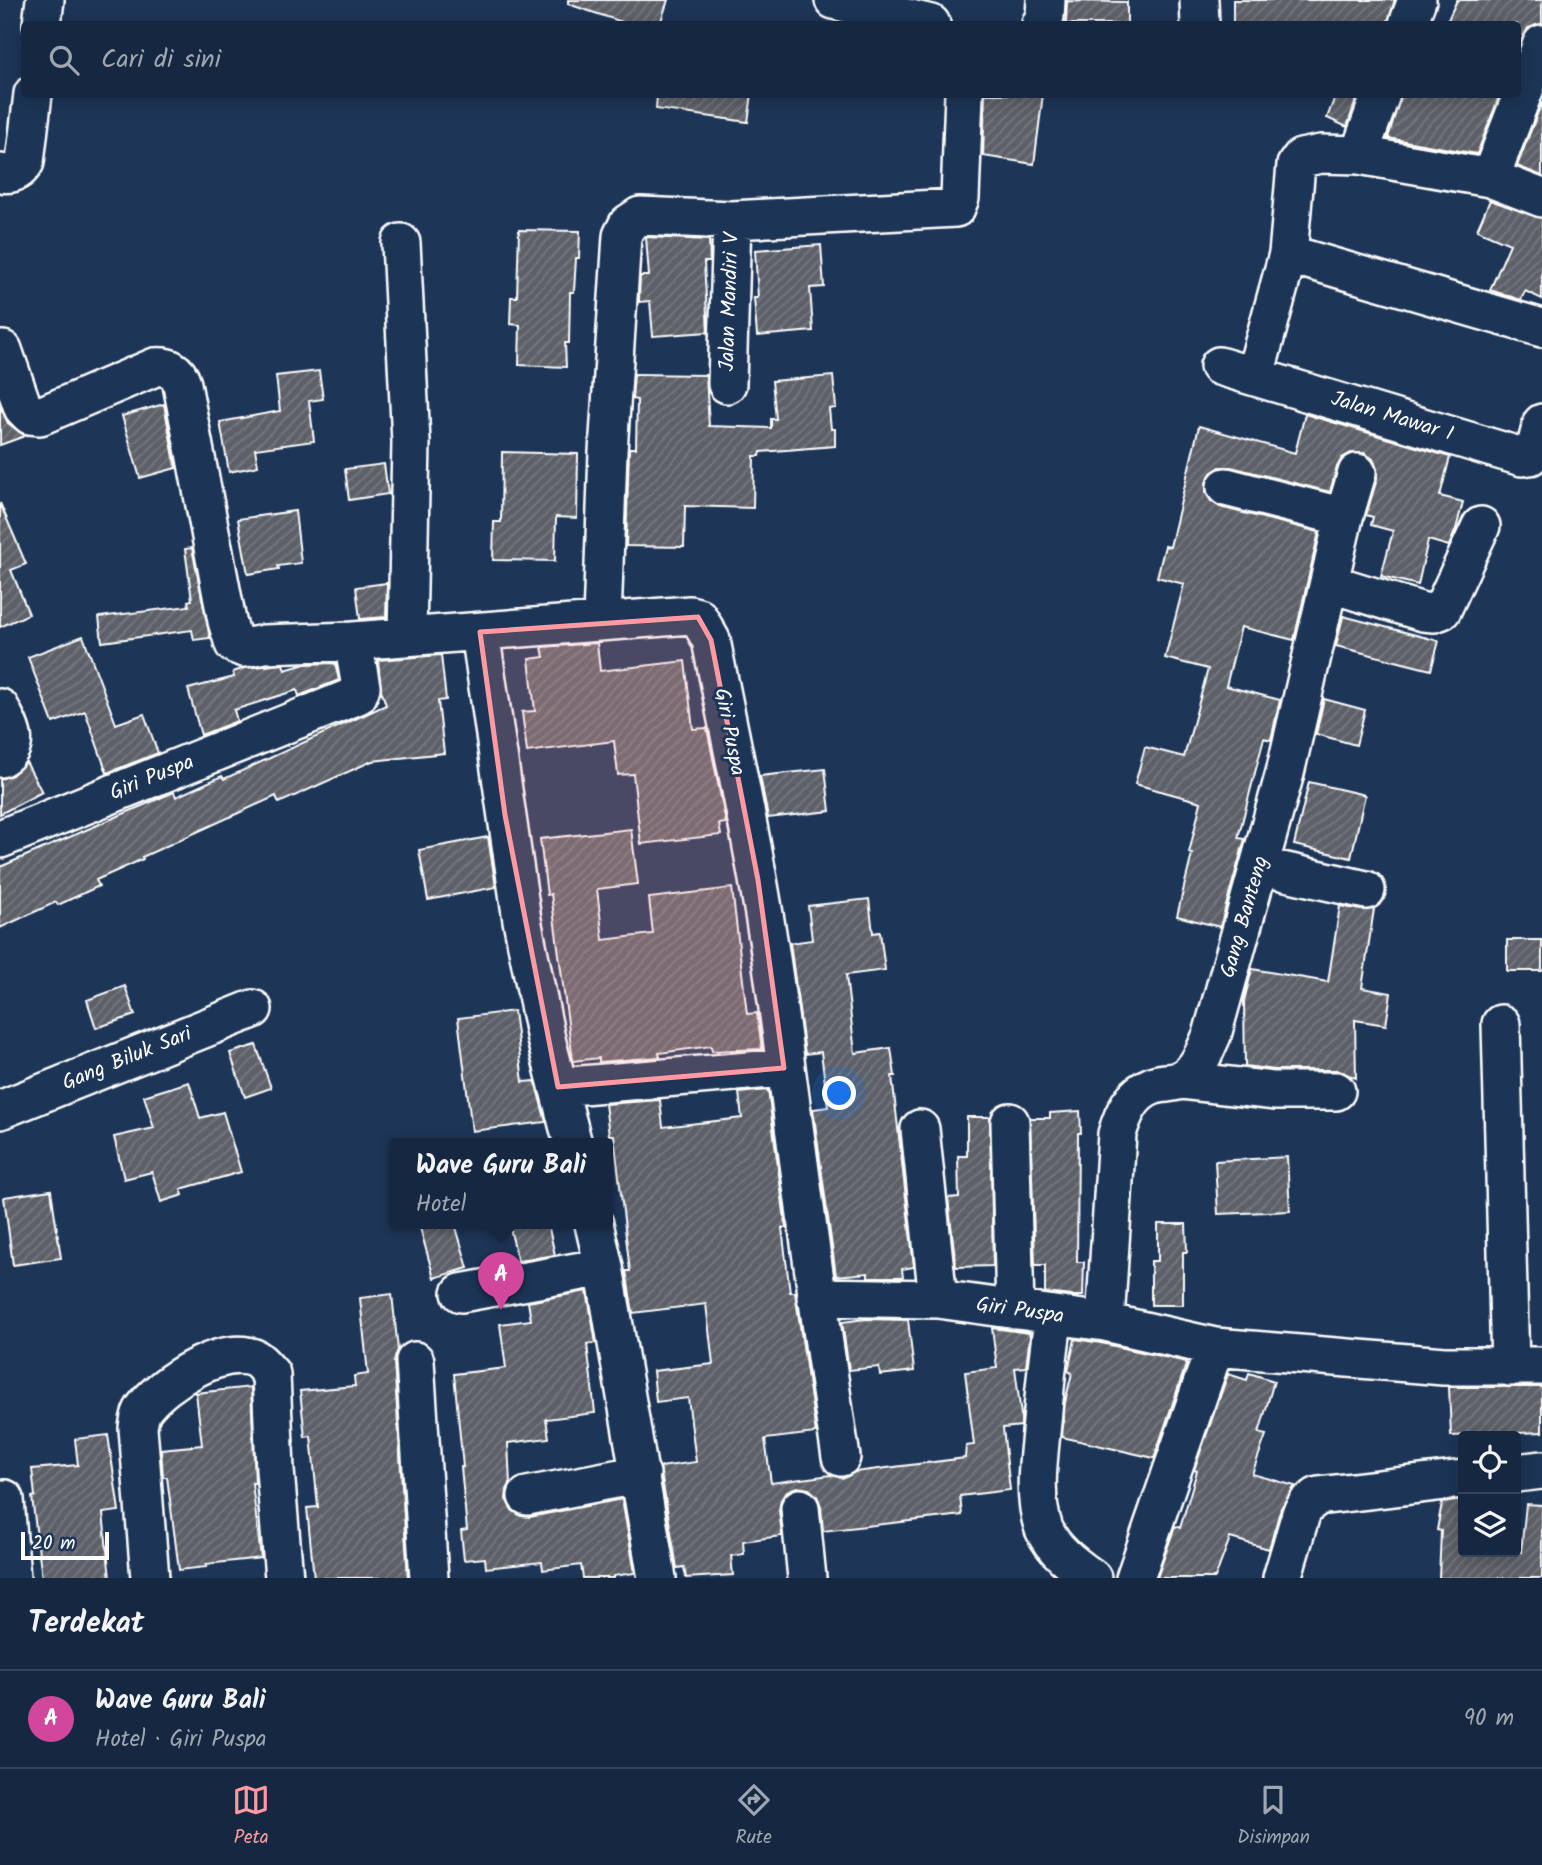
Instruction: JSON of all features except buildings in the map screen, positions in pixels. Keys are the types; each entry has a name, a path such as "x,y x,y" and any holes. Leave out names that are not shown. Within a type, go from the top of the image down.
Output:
{"street":[{"path":"42,21 45,0"},
{"path":"834,0 919,21"},
{"path":"1042,21 1046,0"},
{"path":"1199,0 1200,21"},
{"path":"1409,21 1417,0"},
{"path":"1490,178 1542,44"},
{"path":"0,173 9,175 20,170 25,162 33,98"},
{"path":"602,621 608,452 622,236 628,224 640,216 732,220 956,208 960,198 964,98"},
{"path":"1359,155 1380,98"},
{"path":"1255,374 1288,254 1296,165 1301,158 1311,155 1359,155 1490,178 1542,198"},
{"name":"Jalan Mandiri V","path":"727,384 732,220"},
{"path":"401,243 411,442 407,636"},
{"path":"1288,254 1542,328"},
{"path":"0,350 3,351 23,408 30,415 40,416 155,367 165,366 177,372 182,384 227,621 234,644 244,648 264,644 353,641"},
{"name":"Jalan Mawar I","path":"1219,366 1255,374 1522,457 1530,456 1536,447 1542,423"},
{"name":"Gang Banteng","path":"1180,1080 1199,1064 1212,1035 1285,773 1344,517 1357,473"},
{"path":"1226,487 1344,517"},
{"path":"1329,583 1423,612 1434,613 1442,610 1480,526"},
{"name":"Giri Puspa","path":"0,839 358,695 361,687 353,641 602,621 690,615 698,617 711,640 758,880 774,979 816,1297 938,1299 1105,1322 1215,1347 1424,1365 1526,1366"},
{"path":"480,632 522,920 571,1138"},
{"path":"0,708 13,734 14,745 9,753 0,758"},
{"path":"1260,866 1366,890"},
{"name":"Gang Biluk Sari","path":"0,1110 253,1009"},
{"path":"1501,1024 1526,1366"},
{"path":"558,1087 784,1068"},
{"path":"1105,1322 1117,1134 1124,1112 1137,1096 1152,1086 1180,1080 1274,1091 1336,1091"},
{"path":"1010,1122 1014,1310"},
{"path":"920,1129 938,1299"},
{"path":"595,1229 641,1474 657,1578"},
{"path":"461,1293 604,1267"},
{"path":"816,1297 841,1457"},
{"path":"1054,1316 1048,1353 1037,1480 1040,1508 1044,1529 1054,1546 1092,1578"},
{"path":"1136,1575 1215,1347"},
{"path":"150,1578 138,1428 142,1410 159,1392 196,1367 217,1359 240,1355 257,1359 271,1374 275,1470 284,1578"},
{"path":"415,1361 429,1578"},
{"path":"1521,1472 1542,1470"},
{"path":"527,1496 641,1474"},
{"path":"1282,1578 1301,1514 1307,1504 1318,1496 1458,1480"},
{"path":"5,1499 11,1578"},
{"path":"800,1508 807,1578"}],"highlighted area":[{"path":"698,617 711,640 758,880 784,1068 558,1087 505,815 480,632"}],"place":[{"name":"Wave Guru Bali","path":"501,1310"}]}
